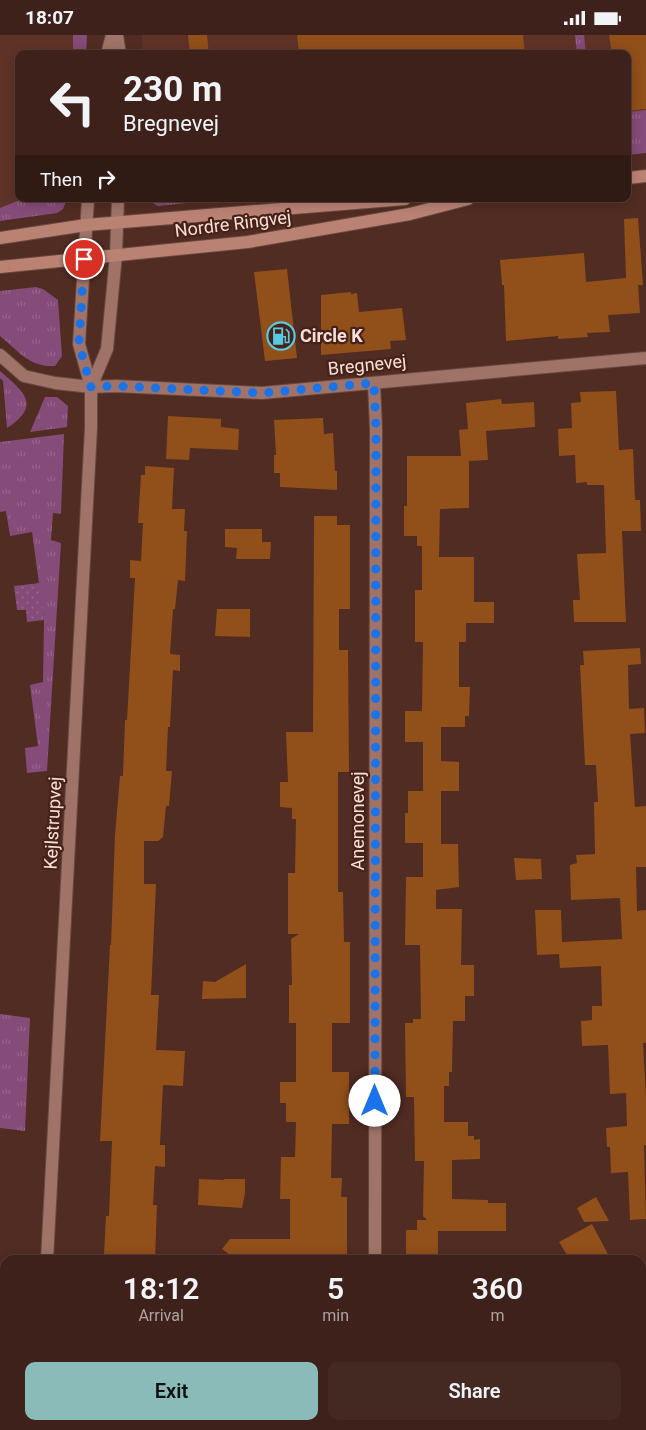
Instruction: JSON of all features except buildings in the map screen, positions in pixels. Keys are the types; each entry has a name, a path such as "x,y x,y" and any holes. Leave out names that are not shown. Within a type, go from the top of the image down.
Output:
{"main road":[{"path":"631,178 646,176"},
{"name":"Nordre Ringvej","path":"0,238 86,225 367,202"},
{"name":"Nordre Ringvej","path":"0,267 248,242 410,214 456,202"}],"street":[{"path":"107,50 112,35"},
{"path":"117,35 119,50"},
{"name":"Kejlstrupvej","path":"47,1255 91,428 91,387 79,344 88,202"},
{"name":"Kejlstrupvej","path":"91,387 107,349 116,255 118,202"},
{"name":"Bregnevej","path":"0,355 24,376 41,381 91,387 116,386 262,393 646,358"},
{"name":"Anemonevej","path":"374,383 376,429 375,1255"}],"shaded area":[{"path":"0,35 87,35 86,50 15,50 15,202 55,202 0,219"},
{"path":"142,35 646,35 646,149 631,151 631,50 142,50"}],"green space":[{"path":"73,35 87,35 86,50 73,50"},
{"path":"575,35 584,35 586,50 577,50"},
{"path":"646,110 646,153 631,155 631,112"},
{"path":"15,202 66,202 63,209 57,213 0,221 0,208"},
{"path":"151,202 196,202 158,206"},
{"path":"36,287 43,289 58,300 62,356 55,366 46,366 31,361 0,336 0,291"},
{"path":"0,371 22,392 26,399 24,412 18,420 7,428 3,381 0,378"},
{"path":"45,397 57,397 68,406 67,427 30,432"},
{"path":"64,434 61,514 53,513 51,540 61,543 47,771 27,773 25,748 38,746 30,685 43,682 44,620 32,532 10,536 6,511 0,512 0,442"},
{"path":"40,583 44,620 27,622 26,610 17,610 14,586"},
{"path":"0,1014 30,1018 25,1131 0,1128"}],"place":[{"name":"Circle K","path":"281,336"}],"route":[{"path":"84,259 79,344 91,387 116,386 262,393 374,383 376,394 375,1101"}]}
